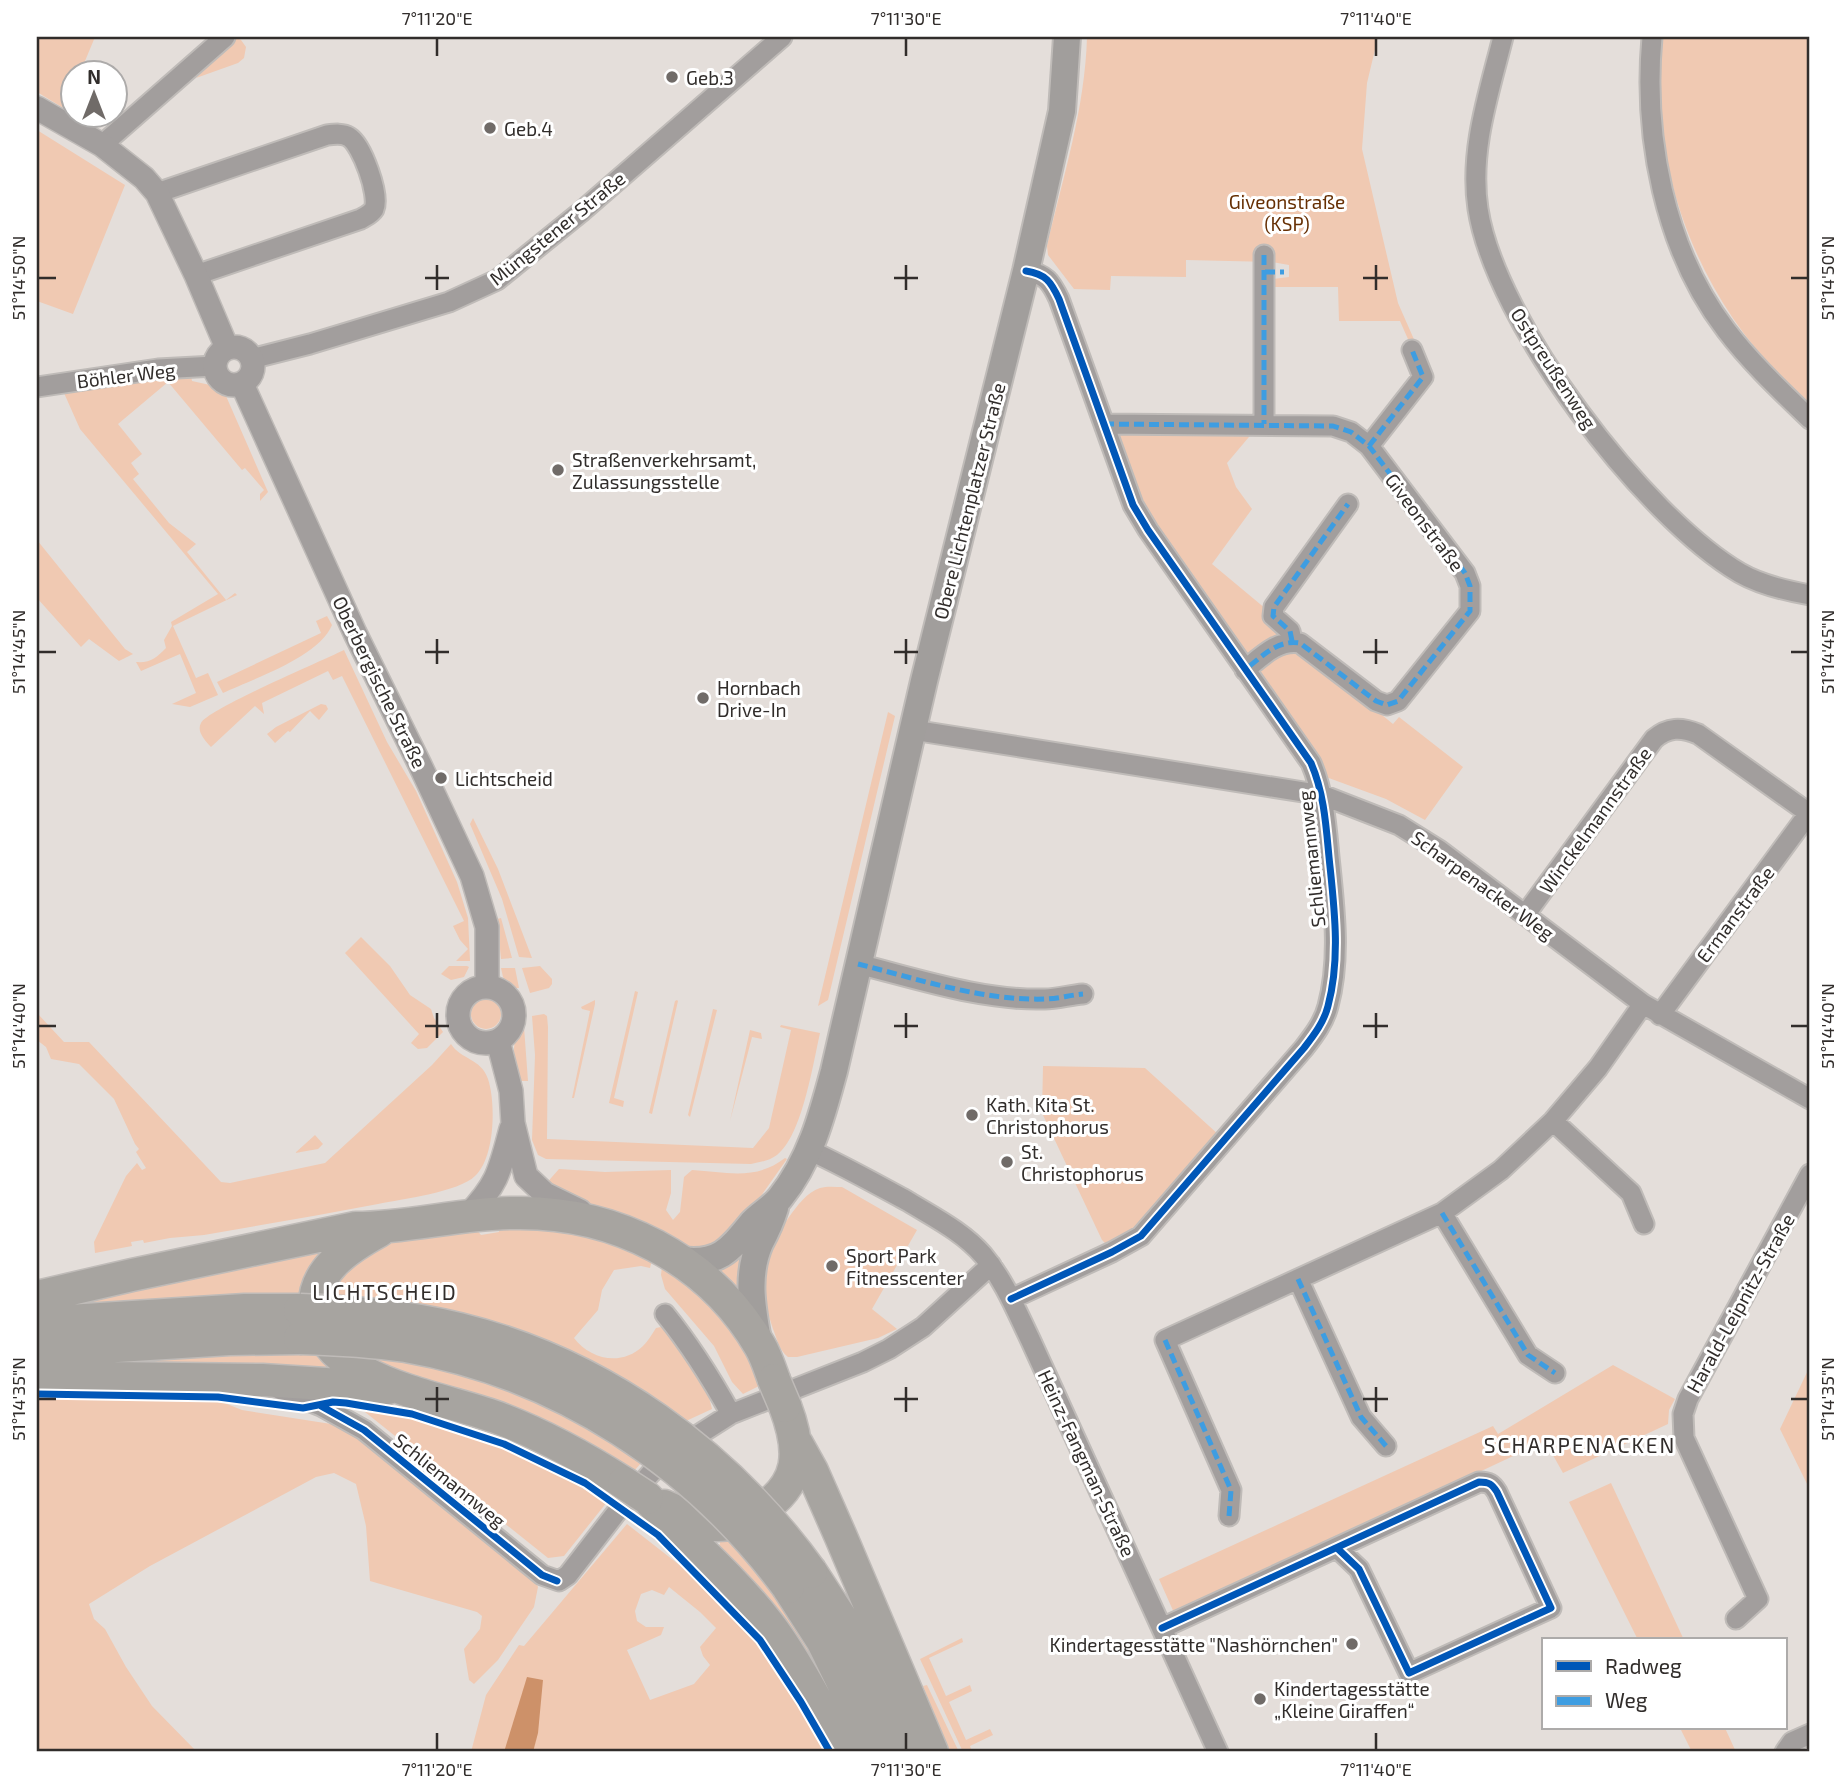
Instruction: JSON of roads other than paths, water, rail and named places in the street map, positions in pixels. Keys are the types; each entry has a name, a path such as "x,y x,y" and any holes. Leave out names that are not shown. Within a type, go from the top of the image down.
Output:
{"highway":[{"path":"37,1297 356,1228 385,1228 468,1215 515,1212 601,1224 668,1252 701,1276 760,1346 780,1393 797,1444 812,1471 932,1752"},
{"path":"385,1228 348,1250 327,1270 315,1305 317,1325 327,1342 349,1362 383,1382 523,1427 571,1451 636,1490 705,1523 717,1525 741,1521 761,1510 788,1484 795,1470 797,1444"},
{"path":"37,1323 244,1310 300,1324"},
{"path":"37,1351 229,1339 300,1324 377,1314 459,1329 528,1352 596,1383 677,1432 718,1467 775,1525 800,1580 822,1640 877,1752"},
{"path":"37,1377 262,1380 410,1391"},
{"path":"636,1490 716,1564 771,1626 848,1752"},
{"path":"800,1580 846,1626 908,1752"}],"main road":[{"name":"Obere Lichtenplatzer Straße","path":"778,1200 809,1150 825,1105 913,730 1026,271 1062,111 1067,37"},
{"path":"668,1252 704,1261 724,1254 754,1221 778,1200"},
{"path":"760,1346 752,1310 752,1278 760,1245 778,1200"}],"street":[{"path":"102,145 225,37"},
{"name":"Müngstener Straße","path":"251,359 449,302 497,280 581,212 782,37"},
{"name":"Ostpreußenweg","path":"1503,37 1479,138 1475,175 1478,210 1488,248 1515,309 1555,376 1607,450 1702,548 1742,574 1783,590 1810,595"},
{"path":"1652,37 1648,74 1651,130 1659,181 1688,263 1725,329 1759,370 1810,419"},
{"path":"37,108 102,145 129,164 157,193 196,275 221,357 222,381 231,385 242,384 251,374 251,359 241,349 221,357"},
{"path":"157,193 327,135 348,136 357,143 376,190 374,208 370,215 196,275"},
{"path":"1264,424 1271,266"},
{"name":"Schliemannweg","path":"1011,1299 1141,1236 1320,1026 1328,1007 1336,934 1322,795 1311,763 1133,505 1052,284 1039,273 1026,271"},
{"path":"1369,446 1423,377 1412,350"},
{"name":"Böhler Weg","path":"37,387 221,357"},
{"name":"Oberbergische Straße","path":"242,384 355,633 472,876 487,927 487,987"},
{"name":"Giveonstraße","path":"1104,424 1333,426 1351,432 1369,446 1460,563 1470,586 1470,611 1398,701 1387,705 1376,701 1300,643 1292,642 1290,631 1273,616 1274,607 1348,504"},
{"path":"1245,670 1276,646 1292,642"},
{"name":"Winckelmannstraße","path":"1525,915 1654,739 1663,731 1687,729 1698,734 1810,814"},
{"name":"Scharpenacker Weg","path":"913,730 1322,795 1399,825 1439,850 1643,1004 1810,1099"},
{"name":"Ermanstraße","path":"1660,1015 1810,814"},
{"path":"858,964 1000,996 1045,999 1083,994"},
{"path":"487,987 499,990 508,997 514,1008 512,1026 498,1041 481,1042 472,1039 460,1024 461,1004 468,993 487,987"},
{"path":"1229,1516 1231,1489 1165,1340 1442,1213 1501,1170 1553,1121 1598,1068 1643,1004"},
{"path":"498,1041 511,1091 513,1123 523,1168 545,1194 601,1224"},
{"path":"1553,1121 1631,1193 1644,1224"},
{"path":"468,1215 486,1197 496,1180 513,1123"},
{"path":"809,1150 853,1170 969,1240 991,1265 1011,1299"},
{"name":"Harald-Leipnitz-Straße","path":"1735,1619 1758,1599 1684,1438 1683,1414 1688,1399 1810,1174"},
{"path":"1442,1213 1528,1355 1555,1373"},
{"name":"Schliemannweg","path":"262,1380 321,1406 364,1430 542,1575 557,1581 568,1575 616,1513 666,1458 731,1414 863,1362 889,1349 923,1327 991,1265"},
{"path":"1298,1279 1361,1417 1386,1446"},
{"name":"Heinz-Fangman-Straße","path":"1011,1299 1219,1752"},
{"path":"665,1314 707,1371 731,1414"},
{"path":"1162,1628 1472,1484 1487,1482 1497,1492 1551,1608 1409,1673 1359,1569 1337,1548"},
{"path":"1785,1752 1793,1742 1810,1734"}],"place":[{"name":"Geb.3","path":"672,77"},
{"name":"Geb.4","path":"490,128"},
{"name":"Straßenverkehrsamt, Zulassungsstelle","path":"558,470"},
{"name":"Hornbach Drive-In","path":"703,698"},
{"name":"Lichtscheid","path":"441,778"},
{"name":"Kath. Kita St. Christophorus","path":"972,1115"},
{"name":"St. Christophorus","path":"1007,1162"},
{"name":"Sport Park Fitnesscenter","path":"832,1266"},
{"name":"Kindertagesstätte \"Nashörnchen\"","path":"1352,1644"},
{"name":"Kindertagesstätte „Kleine Giraffen“","path":"1260,1699"}],"district":[{"name":"LICHTSCHEID","path":"385,1291"},
{"name":"SCHARPENACKEN","path":"1580,1444"}],"park label":[{"name":"Giveonstraße (KSP)","path":"1287,212"}]}
